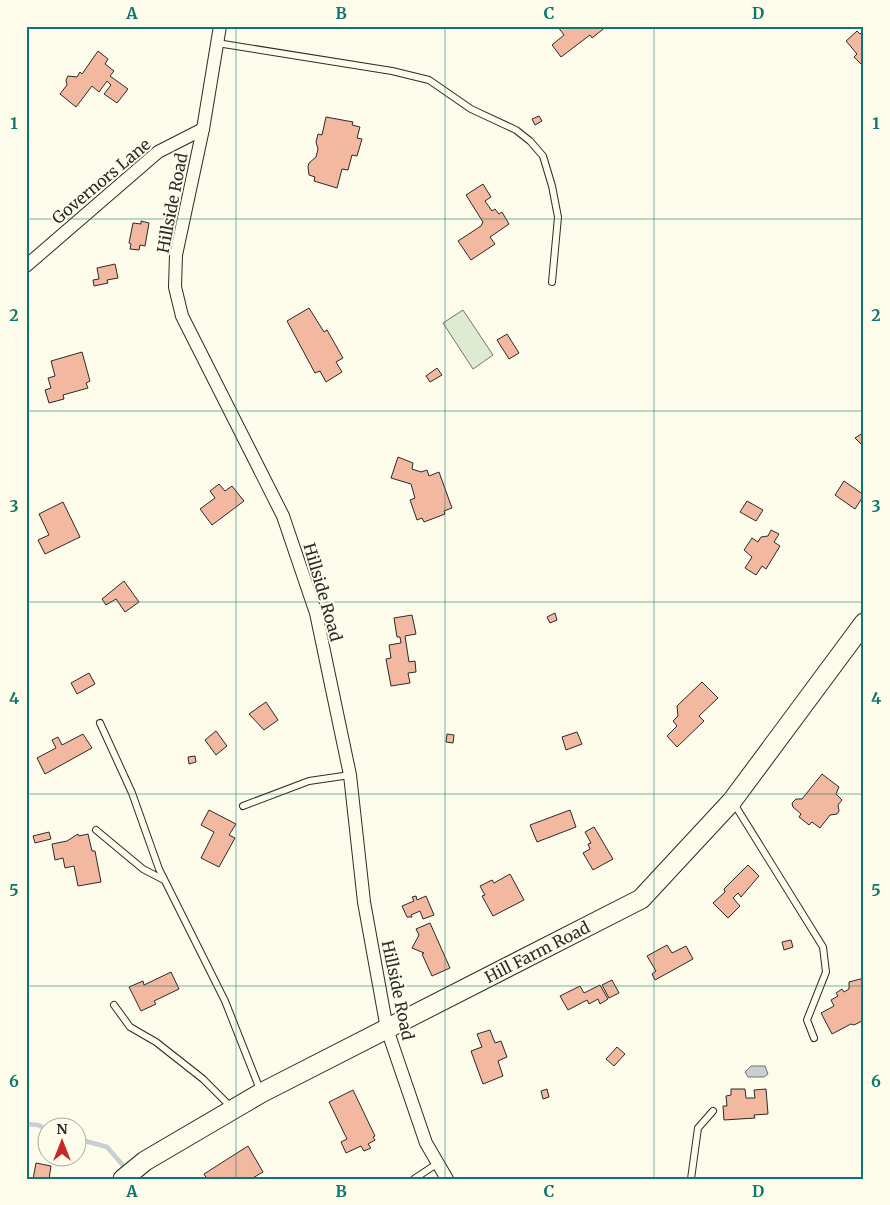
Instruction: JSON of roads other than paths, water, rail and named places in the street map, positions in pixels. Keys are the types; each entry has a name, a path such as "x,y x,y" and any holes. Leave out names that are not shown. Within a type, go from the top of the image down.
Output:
{"main road":[{"name":"Hill Farm Road","path":"123,1179 145,1161 261,1093 641,899 732,801 864,623"}],"street":[{"name":"Hillside Road","path":"220,26 203,129 176,255 175,287 182,316 283,516 316,613 350,775 364,902 388,1029 426,1143 447,1179"},
{"name":"Governors Lane","path":"26,266 158,152 203,129"}],"lane":[{"path":"217,43 392,71 429,80 471,110 516,130 530,141 543,156 552,186 558,217 552,282"},
{"path":"100,723 132,793 165,881 225,1001 261,1093"},
{"path":"243,806 309,781 350,775"},
{"path":"732,801 823,947 826,972 807,1020 814,1038"},
{"path":"96,830 143,869 165,881"},
{"path":"114,1005 130,1027 156,1042 203,1079 233,1109"},
{"path":"691,1179 698,1128 713,1111"},
{"path":"414,1179 438,1163"}],"waterway":[{"path":"26,1124 38,1125"},
{"path":"88,1142 107,1147 127,1170"}]}
